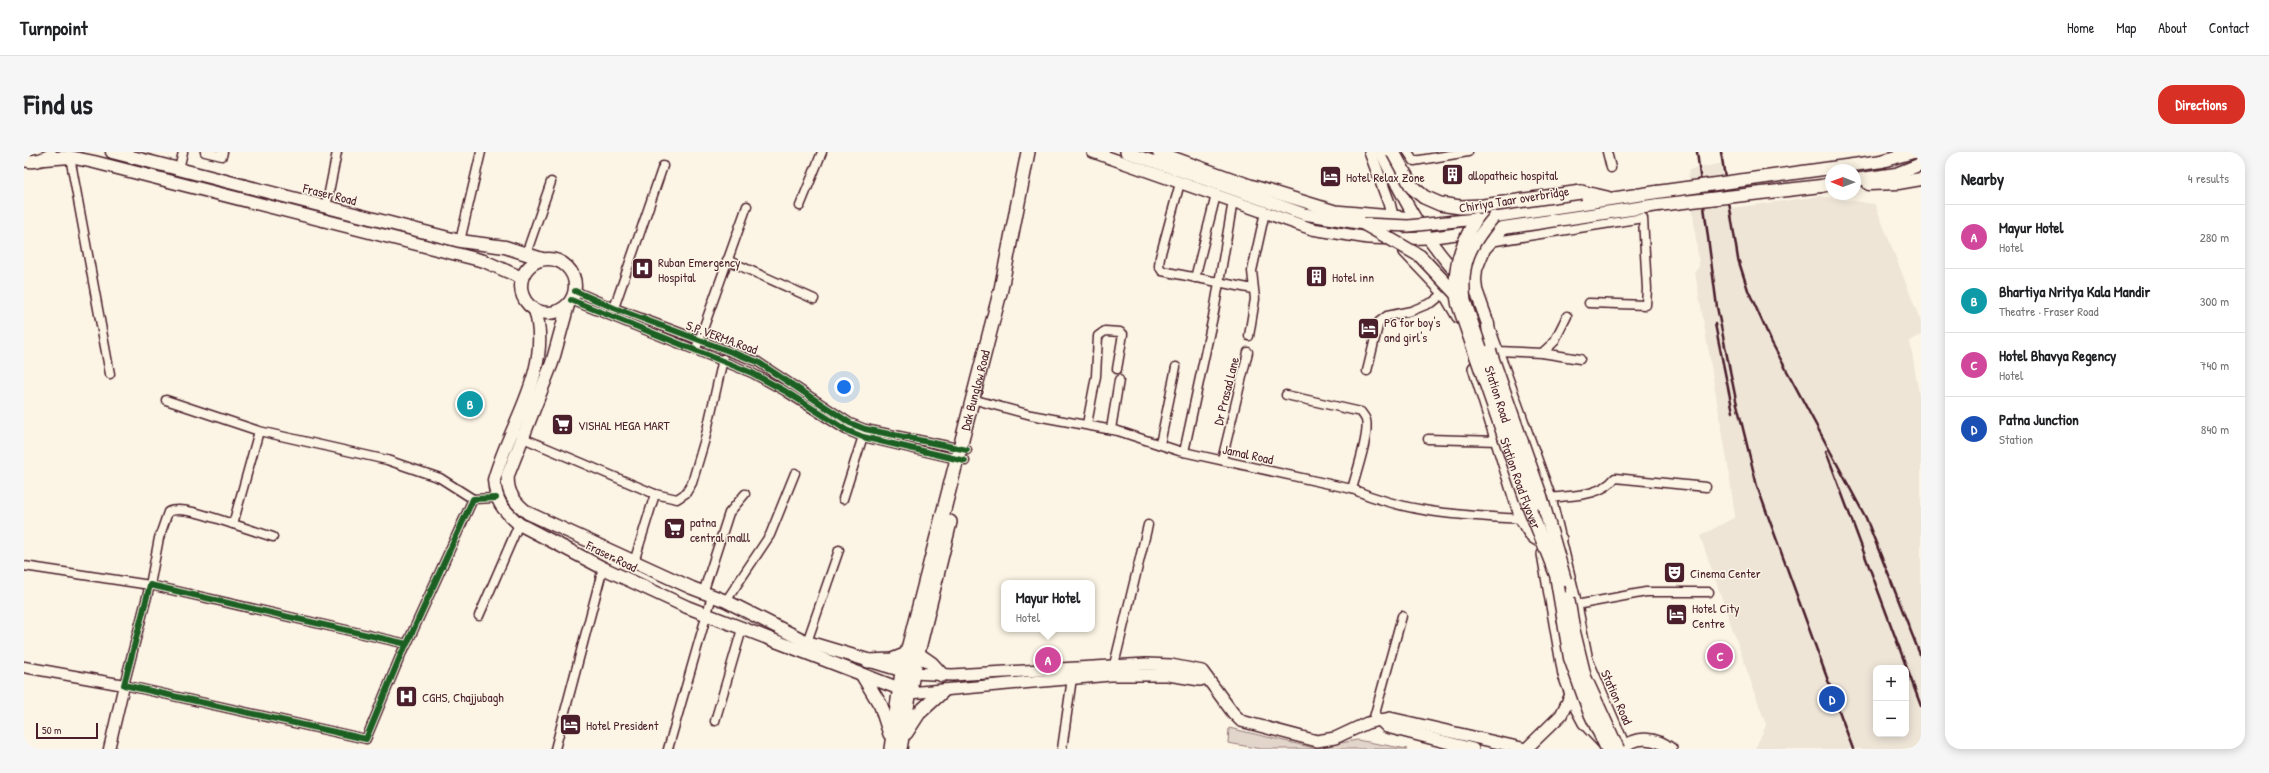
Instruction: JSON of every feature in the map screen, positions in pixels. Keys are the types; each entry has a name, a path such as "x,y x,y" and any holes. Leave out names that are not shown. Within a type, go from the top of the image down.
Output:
{"highway":[{"name":"Dak Bunglow Road","path":"896,746 904,691 912,654 976,400 1001,289 1028,152"},
{"path":"976,400 1008,291 1035,152"},
{"path":"1393,152 1412,187 1424,197 1440,204 1460,208 1581,192 1607,198"},
{"path":"868,661 892,660 912,654 932,663 942,675"},
{"path":"863,676 881,706 896,746"},
{"path":"896,746 918,712 943,691"}],"main road":[{"path":"44,159 58,152"},
{"name":"Fraser Road","path":"112,152 460,241 505,247 542,259"},
{"path":"1093,152 1312,228 1368,238 1398,239 1426,238 1503,228"},
{"name":"Chiriya Taar overbridge","path":"1126,152 1304,214 1364,224 1408,226 1494,217 1607,198 1882,161 1913,152"},
{"path":"1161,152 1306,203 1335,211 1392,218 1414,218"},
{"name":"Station Road","path":"1370,152 1386,195 1398,239 1405,252 1450,293 1498,441 1521,519 1533,539 1540,542"},
{"path":"1381,152 1414,218 1426,238 1463,280 1476,290"},
{"path":"25,162 70,157 484,261 522,278"},
{"path":"1861,180 1896,174 1921,164"},
{"path":"1861,182 1872,185 1921,179"},
{"name":"Chiriya Taar overbridge","path":"1503,228 1658,205 1825,185"},
{"path":"1494,217 1479,234 1470,251 1462,281 1465,301 1534,504 1540,542 1550,588 1561,661 1572,695 1584,723 1610,749"},
{"name":"Station Road Flyover","path":"1476,219 1459,251 1450,293 1525,497 1556,575 1570,658 1589,711 1607,749"},
{"path":"1364,224 1420,256 1450,293"},
{"path":"1488,242 1503,228"},
{"name":"Station Road Flyover","path":"1488,242 1476,270 1476,290 1488,324 1494,351 1551,529 1564,578 1574,632 1585,677 1621,748"},
{"path":"542,259 560,261 567,266 574,278 571,299 552,313 535,310 528,304 523,296 521,287 522,278 532,264 542,259"},
{"name":"Fraser Road","path":"571,299 552,363 507,483 508,491 514,501 528,513 634,562 726,601 808,642 908,673"},
{"path":"496,498 494,480 497,470 539,360 540,325 535,310"},
{"name":"Station Road","path":"1494,351 1550,498 1576,605 1586,660 1621,748"},
{"name":"Fraser Road","path":"496,498 503,509 519,524 603,568 707,616 904,691"},
{"path":"1540,542 1561,539"},
{"path":"908,673 942,675 1084,668 1114,665 1171,665 1202,671 1233,713 1241,721 1317,741 1327,740 1376,720 1390,718 1526,749 1561,715 1572,695"},
{"path":"904,691 943,691 1072,678 1139,674 1184,676 1200,680 1207,678"},
{"path":"1376,720 1387,727 1473,749"},
{"path":"1621,748 1635,740 1649,739 1661,742 1671,749"}],"street":[{"path":"179,169 183,152"},
{"path":"205,152 222,156 223,152"},
{"path":"326,207 337,152"},
{"path":"460,241 481,152"},
{"path":"800,206 822,152"},
{"path":"1408,152 1414,161"},
{"path":"1389,168 1446,154 1468,152"},
{"path":"1607,152 1611,168"},
{"path":"70,157 110,374"},
{"path":"614,308 663,166"},
{"path":"526,254 551,182"},
{"path":"1180,182 1160,266 1162,271 1254,289"},
{"path":"1194,278 1216,195"},
{"path":"1184,452 1214,312 1233,201"},
{"path":"698,345 747,206"},
{"path":"1248,336 1255,299 1252,271 1265,212"},
{"path":"1488,242 1643,218 1648,289 1646,305 1589,303"},
{"path":"727,260 814,299"},
{"path":"1368,371 1379,322 1387,316 1411,311 1450,293"},
{"name":"S.P.VERMA.Road","path":"571,299 614,308 698,345 722,359 769,381 832,423 864,433 962,455"},
{"name":"S.P.VERMA.Road","path":"571,299 698,345 758,362 836,416 864,433"},
{"path":"1542,353 1554,342 1567,316"},
{"path":"1087,424 1096,376 1098,336 1104,331 1120,332 1123,334 1117,370"},
{"path":"1494,351 1542,353 1580,359"},
{"name":"Dr Prasad Lane","path":"1222,460 1248,352"},
{"path":"523,438 655,494 677,499 686,493 692,483 705,439 722,359"},
{"path":"1160,444 1176,367"},
{"path":"1111,429 1119,380"},
{"path":"1286,395 1361,412 1366,418 1367,424 1362,450 1352,489"},
{"path":"166,400 260,431 387,460 440,478 473,499 496,498"},
{"name":"Jamal Road","path":"976,400 1046,418 1111,429 1184,452 1352,489 1375,499 1404,508 1470,517 1521,519"},
{"path":"233,524 260,431"},
{"path":"844,499 864,433"},
{"path":"1428,439 1498,441"},
{"path":"726,601 770,535 795,473"},
{"path":"1550,498 1597,492 1604,489 1614,478 1706,487"},
{"path":"634,562 655,494"},
{"path":"668,749 707,616 707,594 729,513 745,494"},
{"path":"24,667 124,686 366,739 402,652 473,499"},
{"path":"109,749 150,585 161,532 168,512 172,510 188,511 273,537"},
{"path":"479,616 519,524"},
{"path":"1114,665 1148,525"},
{"path":"808,642 839,550"},
{"path":"24,566 150,585 407,644"},
{"path":"555,749 603,568"},
{"path":"1576,605 1646,592 1709,592"},
{"path":"1376,720 1402,616"},
{"path":"715,721 742,629"},
{"path":"1062,749 1072,678"}],"shaded area":[{"path":"1723,163 1731,208 1820,196 1825,197 1825,200 1848,200 1875,204 1921,322 1921,335 1910,341 1921,405 1921,749 1755,749 1766,725 1700,536 1735,517 1728,466 1695,272 1699,266 1688,170"},
{"path":"1229,728 1314,748 1357,740 1407,749 1261,749 1228,743"}],"railway":[{"path":"1697,152 1717,307 1736,400 1757,486 1853,749"},
{"path":"1721,152 1738,259 1748,290 1772,343 1866,518 1921,657"},
{"path":"1715,324 1733,412"},
{"path":"1826,451 1921,706"}],"cycle path":[{"path":"575,291 614,308 758,362 850,423 865,429 967,450"},
{"path":"571,300 752,373 785,391 846,430 863,437 965,461"},
{"path":"407,644 150,585 124,685 366,739 402,652 407,644 473,499 496,498"}],"place":[{"name":"allopatheic hospital","path":"1452,175"},
{"name":"Hotel Relax Zone","path":"1331,177"},
{"name":"Ruban Emergency Hospital","path":"643,269"},
{"name":"Hotel inn","path":"1316,277"},
{"name":"PG for boy's and girl's","path":"1368,329"},
{"name":"Bhartiya Nritya Kala Mandir","path":"470,404"},
{"name":"VISHAL MEGA MART","path":"563,425"},
{"name":"patna central malll","path":"674,529"},
{"name":"Cinema Center","path":"1674,573"},
{"name":"Hotel City Centre","path":"1677,615"},
{"name":"Hotel Bhavya Regency","path":"1720,656"},
{"name":"Mayur Hotel","path":"1048,660"},
{"name":"CGHS, Chajjubagh","path":"407,697"},
{"name":"Patna Junction","path":"1832,699"},
{"name":"Hotel President","path":"571,725"}]}
